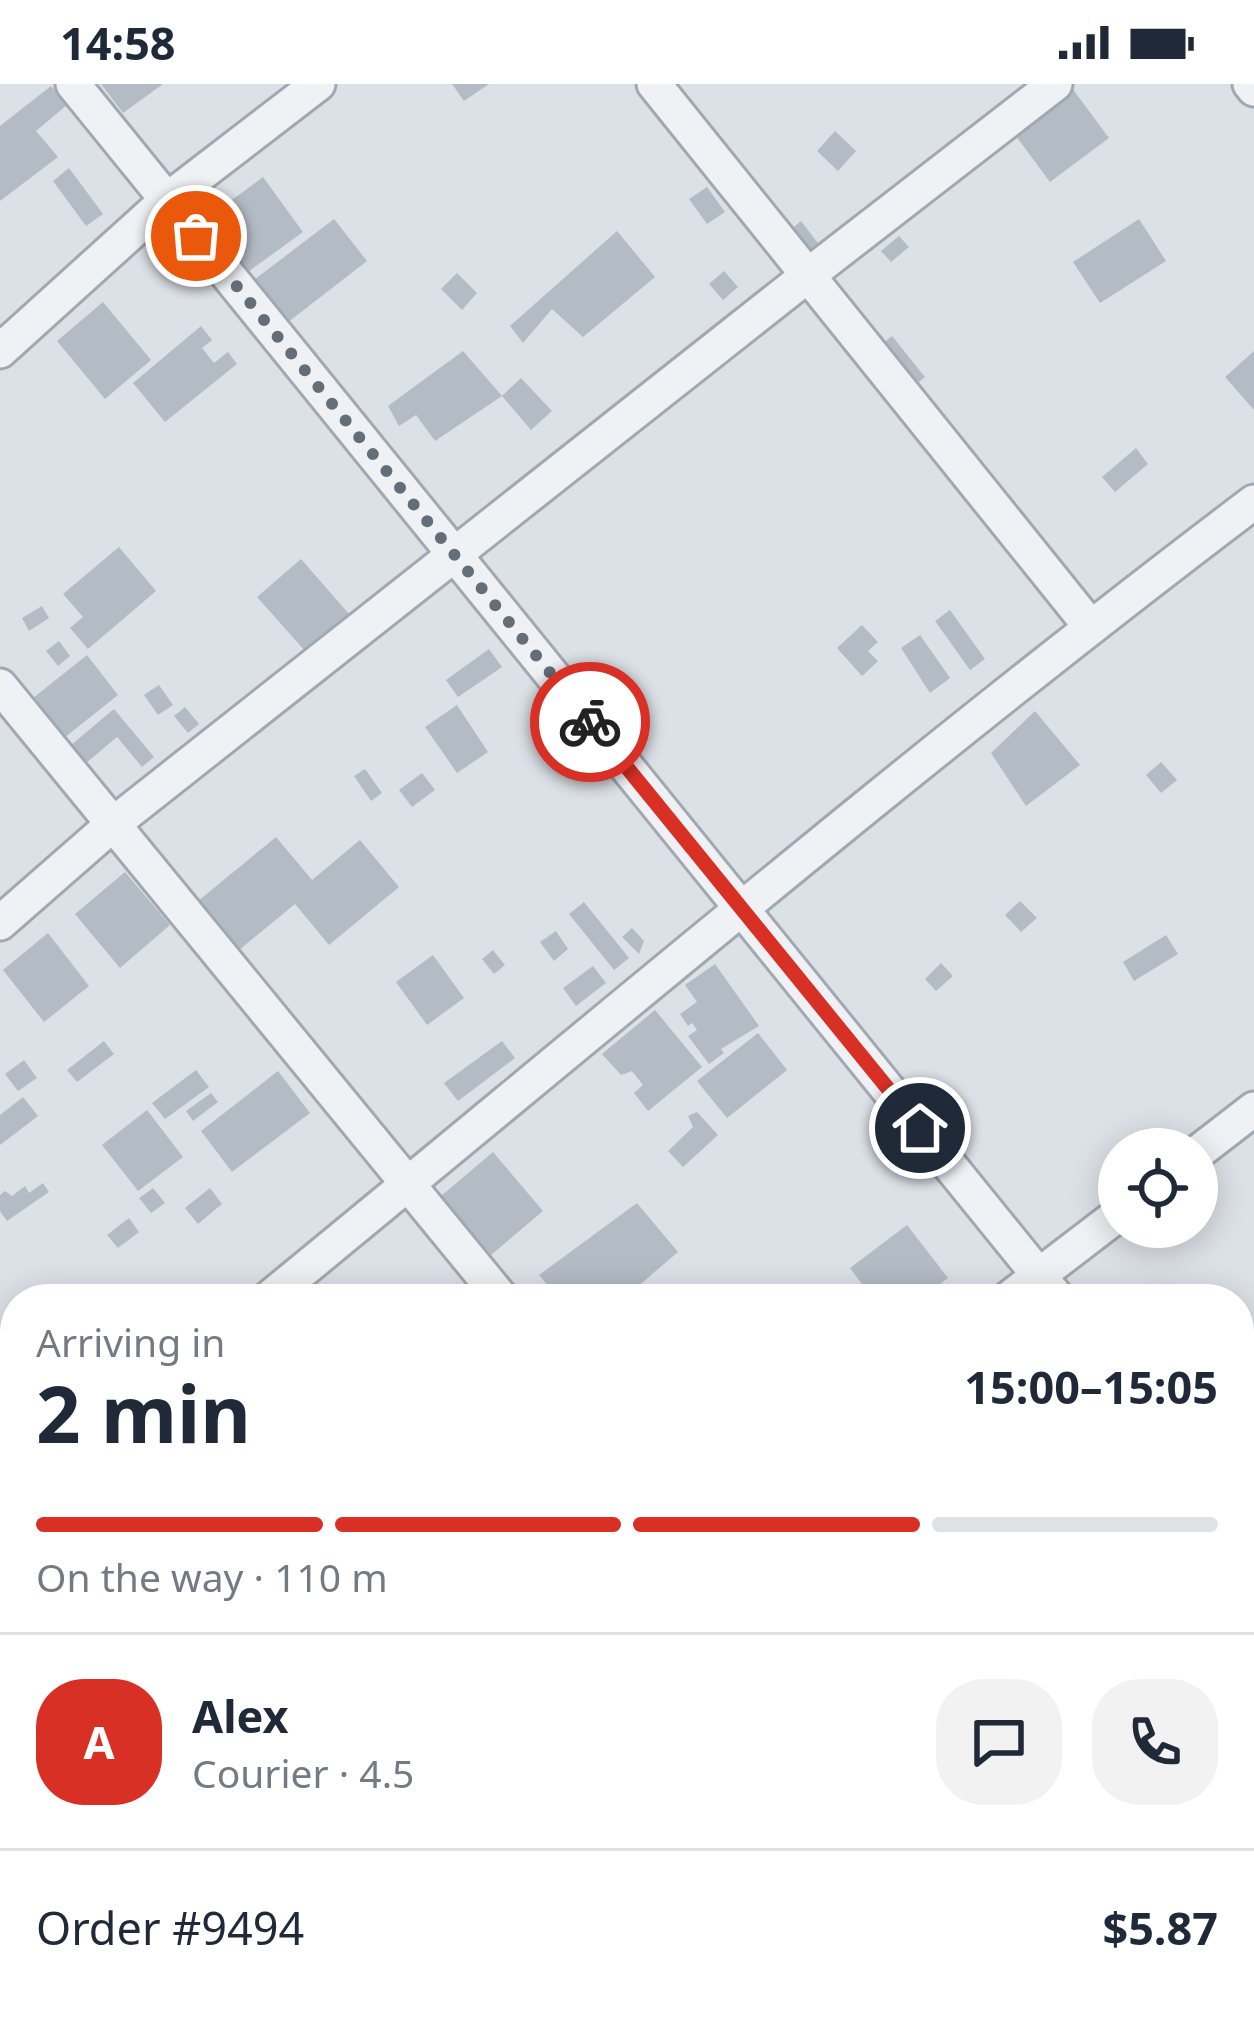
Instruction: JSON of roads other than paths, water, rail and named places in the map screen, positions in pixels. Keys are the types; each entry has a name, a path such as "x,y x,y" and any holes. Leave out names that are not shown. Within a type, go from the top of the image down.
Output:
{"street":[{"path":"73,84 1047,1284"},
{"path":"0,351 167,200 318,84"},
{"path":"654,84 1090,626"},
{"path":"0,923 112,825 1055,84"},
{"path":"286,1284 742,907 1090,626 1254,502"},
{"path":"0,686 490,1284"},
{"path":"1218,1137 1254,1109"},
{"path":"1052,1284 1098,1236"}]}
